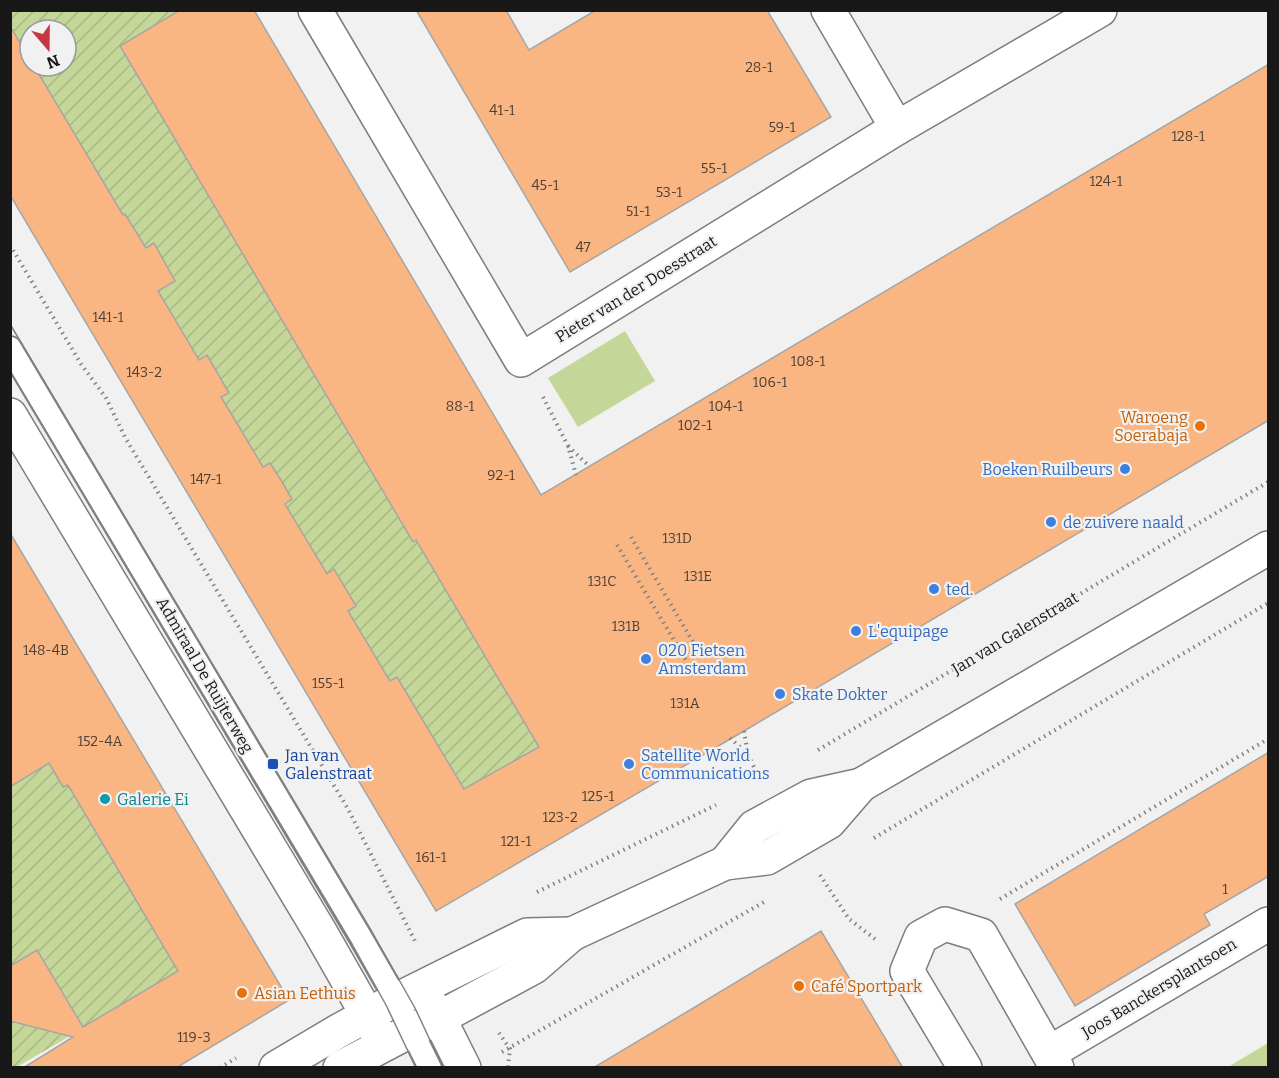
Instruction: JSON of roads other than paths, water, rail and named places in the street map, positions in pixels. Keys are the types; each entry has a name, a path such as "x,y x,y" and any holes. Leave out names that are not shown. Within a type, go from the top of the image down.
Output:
{"street":[{"name":"Pieter van der Doesstraat","path":"315,10 521,360 897,128 1100,10"},
{"path":"828,10 897,128"},
{"name":"Admiraal De Ruijterweg","path":"10,415 307,909 368,1015 412,1031 464,1068"},
{"path":"340,1068 534,968 572,934 725,863 754,827 811,796 861,785 1269,548"},
{"path":"965,1068 907,971 921,937 945,924 981,935 1053,1060"},
{"name":"Joos Banckersplantsoen","path":"1053,1060 1269,924"},
{"path":"276,1068 408,993 527,935 572,934"},
{"name":"Admiraal De Ruijterweg","path":"408,993 412,1031"}],"lane":[{"name":"Admiraal De Ruijterweg","path":"10,348 380,971 408,993"},
{"name":"Admiraal De Ruijterweg","path":"412,1031 430,1068"}],"tram line":[{"path":"10,324 372,932 415,1008 443,1068"},
{"path":"10,371 352,944 386,1005 416,1068"}],"place":[{"name":"Waroeng Soerabaja","path":"1200,426"},
{"name":"Boeken Ruilbeurs","path":"1125,469"},
{"name":"de zuivere naald","path":"1051,522"},
{"name":"ted.","path":"934,589"},
{"name":"L'equipage","path":"856,631"},
{"name":"020 Fietsen Amsterdam","path":"646,659"},
{"name":"Skate Dokter","path":"780,694"},
{"name":"Jan van Galenstraat","path":"273,764"},
{"name":"Satellite World Communications","path":"629,764"},
{"name":"Galerie Ei","path":"105,799"},
{"name":"Café Sportpark","path":"799,986"},
{"name":"Asian Eethuis","path":"242,993"}]}
